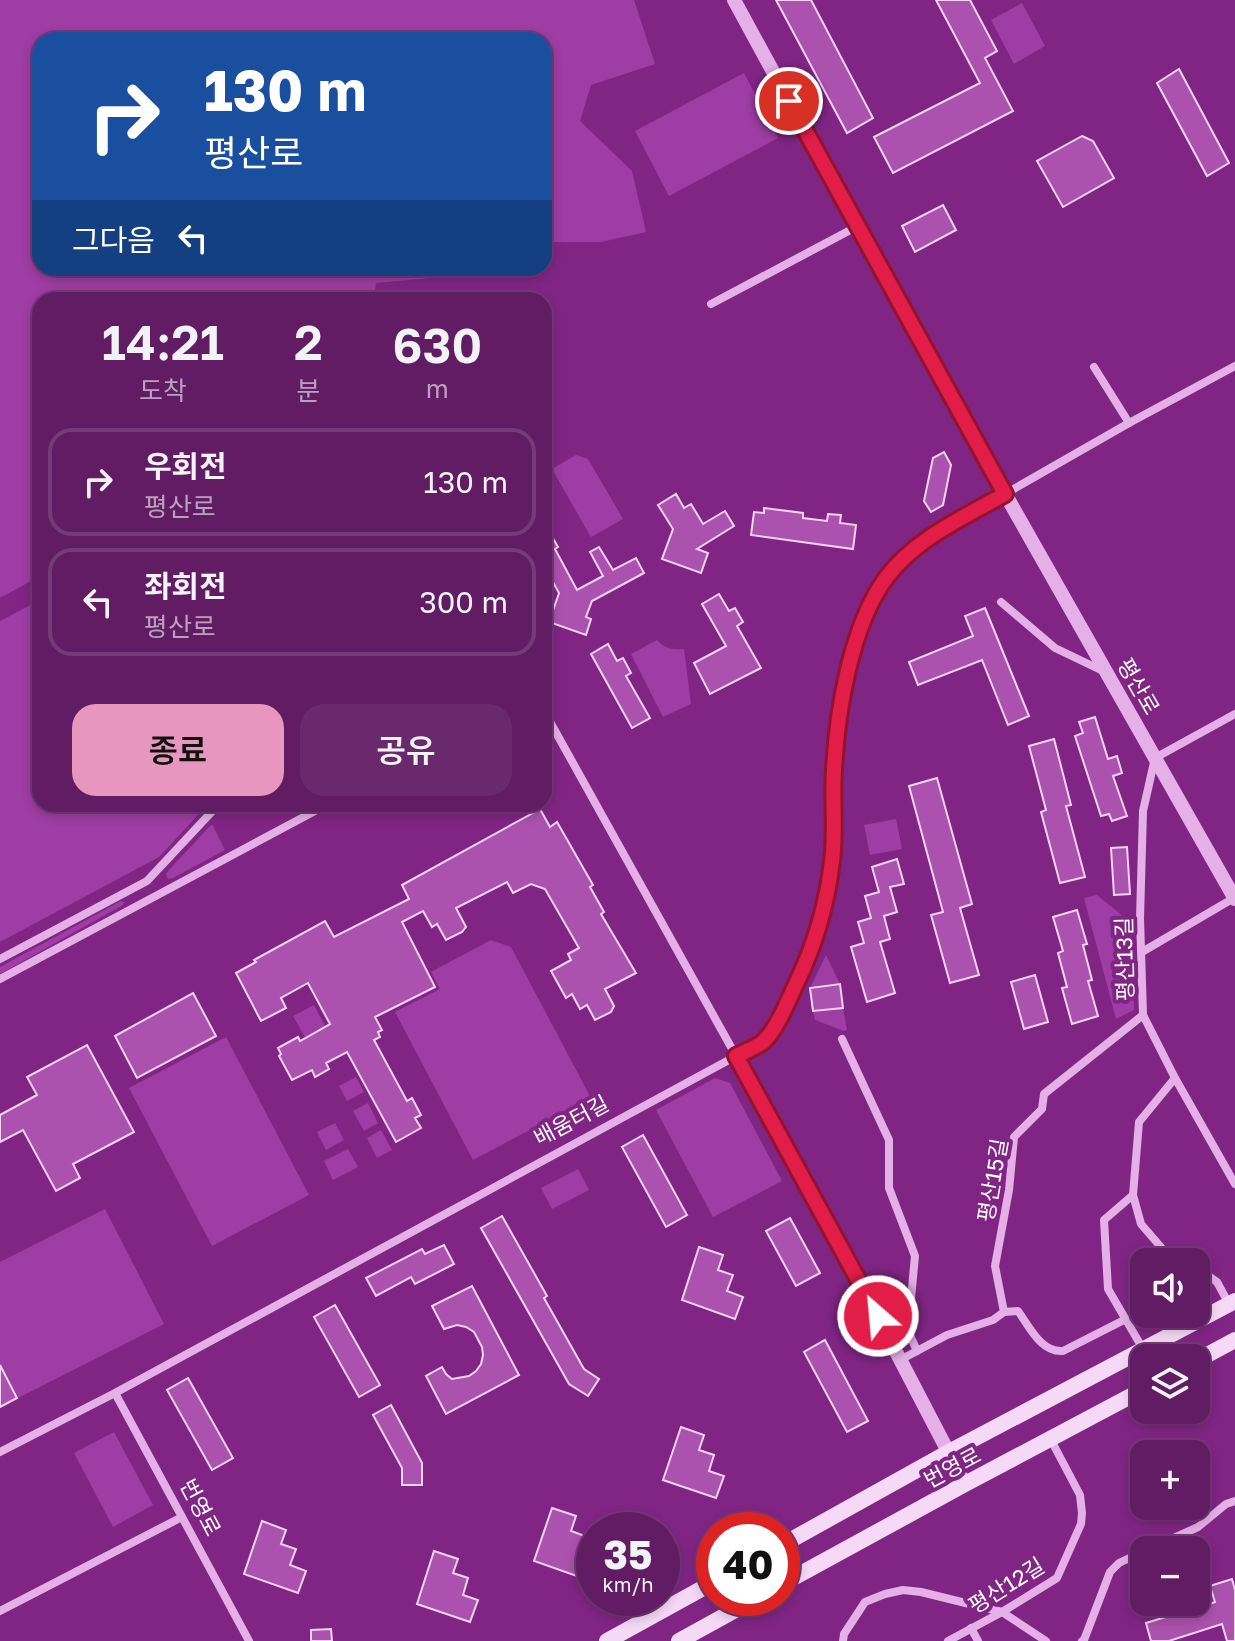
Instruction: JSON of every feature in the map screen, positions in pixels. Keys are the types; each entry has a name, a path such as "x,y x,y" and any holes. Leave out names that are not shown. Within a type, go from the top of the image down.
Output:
{"main road":[{"path":"1153,1344 1232,1302"},
{"path":"1210,1353 1235,1340"},
{"path":"800,1535 1130,1356"},
{"name":"번영로","path":"800,1574 1130,1397"},
{"path":"607,1641 696,1592"},
{"path":"679,1641 724,1616"}],"street":[{"name":"평산로","path":"734,0 1005,494 1235,898"},
{"path":"711,304 858,226"},
{"path":"736,1056 762,1042 783,1011 805,966 822,916 833,859 838,717 866,613 885,579 921,542 1235,366"},
{"path":"1094,367 1129,423"},
{"path":"1001,602 1055,648 1107,673"},
{"path":"1155,758 1235,714"},
{"path":"552,725 855,1273 965,1484"},
{"name":"평산13길","path":"1155,758 1143,811 1140,918 1143,1015 1235,1184"},
{"path":"0,959 147,881 212,812"},
{"path":"0,979 313,812"},
{"path":"147,881 155,896"},
{"path":"1142,952 1235,898"},
{"name":"평산15길","path":"1004,1312 995,1266 1009,1190 1014,1137 1042,1109 1044,1094 1143,1015"},
{"path":"842,1039 889,1140 889,1188 915,1256 908,1331 917,1351"},
{"name":"배움터길","path":"0,1452 115,1393 736,1056"},
{"path":"1162,1248 1141,1224 1133,1195 1139,1122 1175,1078"},
{"path":"1133,1195 1104,1220 1108,1289 1141,1344"},
{"path":"1210,1277 1232,1302"},
{"path":"900,1360 947,1335 993,1320 1004,1312 1018,1311 1045,1347 1054,1352 1063,1351 1126,1319"},
{"name":"번영로","path":"115,1393 249,1641"},
{"name":"평산12길","path":"948,1641 1057,1578 1081,1524 1082,1513 1080,1495 1051,1440"},
{"path":"1178,1536 1198,1527 1226,1504 1235,1501"},
{"path":"0,1611 182,1517"},
{"path":"1082,1641 1110,1572 1130,1558"},
{"path":"843,1641 844,1634 865,1602 903,1590 1002,1612 1046,1641"},
{"name":"평산12길","path":"971,1628 978,1641"}],"shaded area":[{"path":"0,0 634,0 655,64 591,85 580,121 632,171 646,232 601,242 552,242 552,32 32,32 32,276 435,276 376,283 375,292 32,292 32,580 0,598"},
{"path":"1022,3 1045,46 1014,64 991,20"},
{"path":"744,73 778,138 669,196 635,131"},
{"path":"576,455 588,459 623,519 591,537 552,469"},
{"path":"32,604 32,812 201,812 159,857 0,942 0,621"},
{"path":"657,640 669,648 684,649 691,704 663,717 631,654"},
{"path":"896,819 902,849 870,855 864,825"},
{"path":"212,824 225,850 168,879 166,874 169,870"},
{"path":"1097,895 1130,922 1134,1010 1116,1019 1084,898"},
{"path":"121,901 123,905 0,974 0,967"},
{"path":"491,940 511,947 591,1098 473,1160 395,1012 440,989 431,972"},
{"path":"826,955 840,984 810,988"},
{"path":"314,1005 325,1026 305,1037 293,1016"},
{"path":"843,1008 847,1030 815,1020 813,1011"},
{"path":"226,1037 309,1195 212,1246 129,1088"},
{"path":"356,1077 364,1092 347,1101 339,1086"},
{"path":"715,1078 730,1083 782,1181 713,1217 656,1110"},
{"path":"368,1103 378,1123 364,1131 353,1111"},
{"path":"335,1123 344,1140 326,1150 317,1132"},
{"path":"381,1130 392,1150 377,1158 367,1138"},
{"path":"348,1149 358,1167 333,1180 324,1161"},
{"path":"578,1169 589,1190 552,1209 541,1188"},
{"path":"105,1209 164,1324 18,1398 0,1363 0,1262"},
{"path":"114,1432 153,1505 113,1527 74,1453"}],"building":[{"path":"776,0 811,0 873,118 847,133"},
{"path":"936,0 970,0 997,51 985,58 1013,111 893,173 874,137 980,83"},
{"path":"1179,69 1229,163 1207,176 1157,83"},
{"path":"1082,136 1093,141 1114,178 1063,207 1037,161"},
{"path":"943,205 956,230 915,252 902,226"},
{"path":"944,452 951,465 943,505 931,512 924,501 933,458"},
{"path":"676,494 684,508 691,504 703,524 725,511 734,526 697,549 708,553 701,573 662,559 673,529 658,505"},
{"path":"764,508 803,513 803,518 827,521 828,514 841,515 840,523 856,525 853,549 751,535 754,512 764,513"},
{"path":"552,537 558,547 555,549 577,590 603,576 590,552 599,547 613,570 636,558 644,573 592,601 586,617 591,619 586,635 552,623 559,593 552,580"},
{"path":"719,594 729,611 735,608 743,622 737,626 761,668 710,694 694,663 726,646 702,604"},
{"path":"985,608 1029,716 1008,725 982,660 918,685 909,662 973,636 965,616"},
{"path":"608,644 617,661 623,658 631,673 626,676 650,718 632,728 591,654"},
{"path":"1095,717 1108,759 1117,756 1122,773 1113,776 1127,816 1112,821 1109,814 1101,816 1075,736 1083,733 1079,722"},
{"path":"1054,739 1071,805 1066,806 1085,877 1060,883 1041,812 1046,810 1029,746"},
{"path":"937,778 972,904 960,908 979,975 950,983 931,915 943,912 909,786"},
{"path":"535,812 542,812 550,827 557,822 593,885 590,887 604,912 601,914 636,973 605,989 614,1006 611,1012 595,1020 587,1005 580,1009 572,994 566,998 551,971 571,960 568,954 579,948 545,889 531,884 513,893 507,882 456,908 466,927 446,940 437,924 432,927 423,911 402,922 435,987 375,1017 382,1030 378,1032 380,1037 374,1040 407,1101 412,1098 421,1115 415,1118 421,1128 396,1142 347,1052 326,1063 329,1069 315,1077 312,1070 292,1080 278,1048 298,1037 300,1041 330,1024 308,983 281,998 286,1008 261,1021 236,973 325,921 334,937 409,899 402,885"},
{"path":"1127,847 1130,894 1114,895 1111,848"},
{"path":"897,859 904,884 890,887 897,912 884,916 890,939 880,942 895,993 867,1002 851,947 864,943 858,922 871,918 865,896 879,892 872,867"},
{"path":"1077,910 1087,944 1083,945 1092,980 1088,981 1098,1016 1072,1024 1062,988 1067,987 1058,953 1063,951 1053,917"},
{"path":"1035,975 1048,1022 1024,1029 1011,982"},
{"path":"840,984 843,1008 813,1011 810,988"},
{"path":"193,993 216,1036 137,1078 115,1036"},
{"path":"87,1045 134,1132 73,1164 80,1178 56,1191 23,1130 0,1142 0,1115 37,1095 27,1077"},
{"path":"643,1135 687,1215 666,1227 622,1147"},
{"path":"502,1216 584,1369 599,1379 588,1396 569,1384 481,1228"},
{"path":"790,1218 820,1273 796,1286 766,1231"},
{"path":"444,1245 454,1264 415,1284 411,1277 376,1296 366,1278 422,1249 425,1254"},
{"path":"699,1247 723,1255 718,1270 733,1275 727,1291 743,1297 735,1319 682,1300"},
{"path":"472,1286 519,1375 446,1414 426,1376 442,1367 452,1379 469,1376 481,1364 482,1347 474,1332 466,1327 457,1325 444,1329 432,1306"},
{"path":"335,1305 380,1385 359,1397 314,1317"},
{"path":"825,1340 868,1421 847,1432 804,1352"},
{"path":"0,1365 17,1398 0,1407"},
{"path":"188,1378 233,1458 212,1470 167,1390"},
{"path":"391,1405 422,1463 422,1485 402,1485 402,1468 373,1415"},
{"path":"681,1427 704,1435 699,1450 714,1455 709,1471 724,1476 716,1498 663,1480"},
{"path":"552,1508 576,1516 571,1531 576,1533 576,1576 534,1561"},
{"path":"262,1521 286,1530 281,1544 296,1549 290,1565 306,1571 298,1593 244,1574"},
{"path":"434,1551 458,1559 453,1573 468,1578 463,1595 478,1600 470,1622 417,1604"},
{"path":"1232,1579 1235,1590 1235,1641 1227,1641 1222,1624 1169,1641 1151,1641 1146,1623 1169,1616 1210,1616 1210,1604 1215,1602 1210,1586"},
{"path":"331,1629 332,1641 311,1641 311,1630"}],"route":[{"path":"789,101 1005,494 921,542 885,579 866,613 838,717 833,859 822,916 805,966 783,1011 762,1042 736,1056 878,1316"}]}
